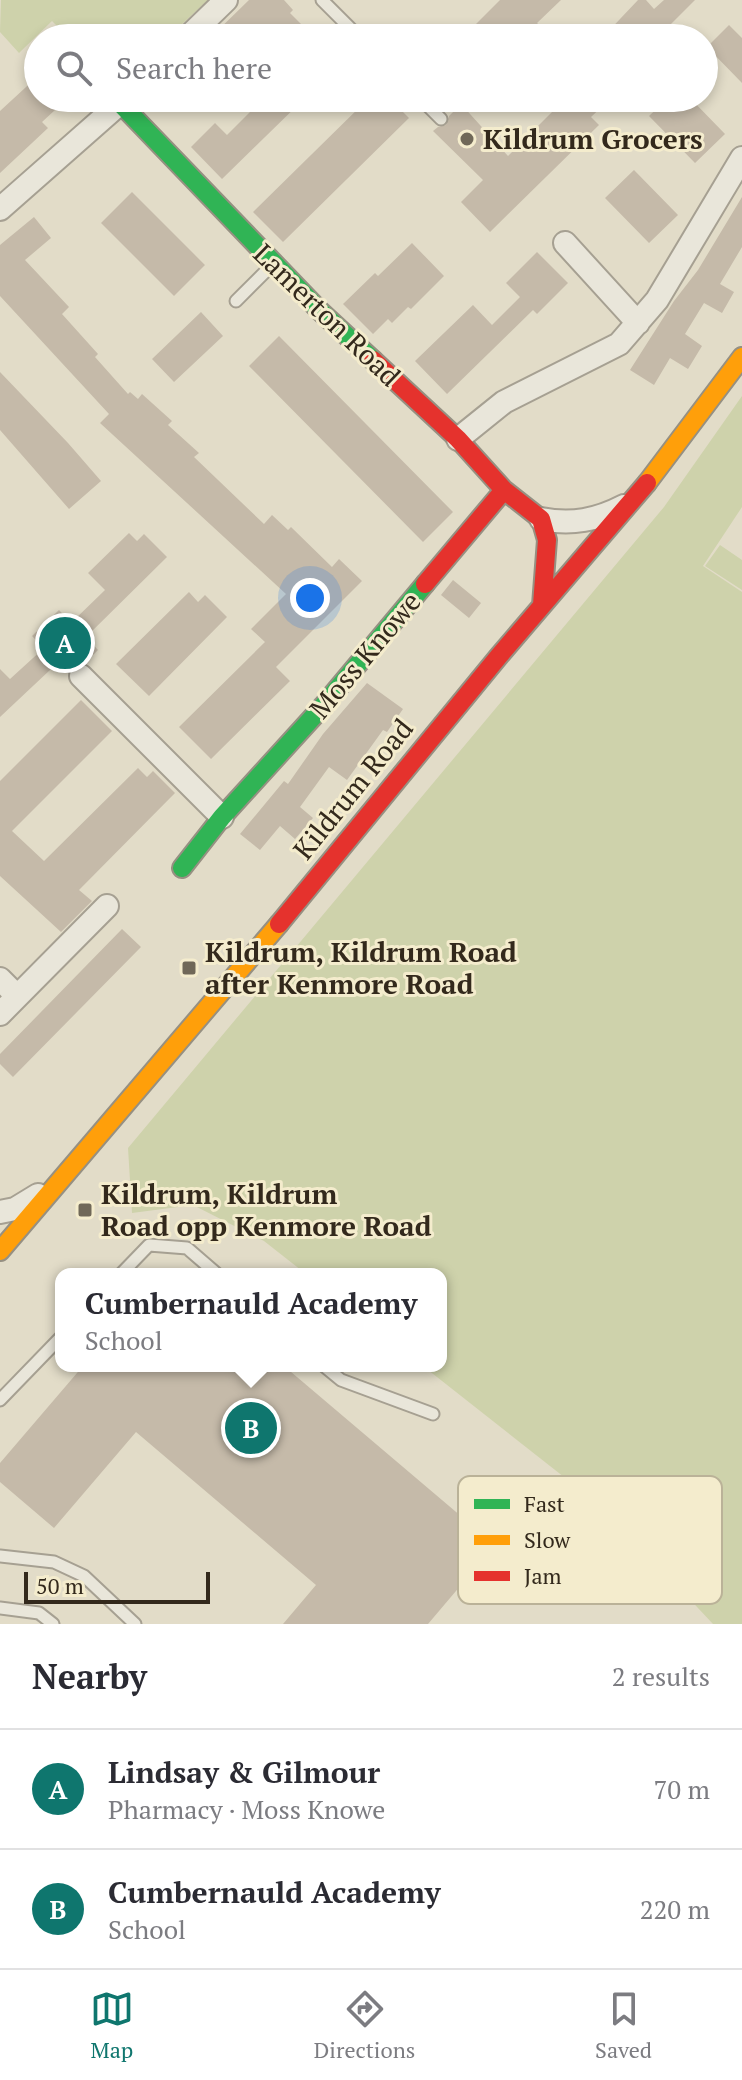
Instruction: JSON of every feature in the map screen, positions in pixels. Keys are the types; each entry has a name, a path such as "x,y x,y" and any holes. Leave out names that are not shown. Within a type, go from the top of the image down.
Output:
{"street":[{"path":"201,24 226,0"},
{"path":"0,209 110,112"},
{"name":"Lamerton Road","path":"133,112 320,311 458,439 504,490 541,519"},
{"path":"458,439 504,402 619,344 657,300 742,158"},
{"path":"565,243 638,323"},
{"name":"Kildrum Road","path":"0,1251 225,989 542,605 632,502 742,357"},
{"name":"Moss Knowe","path":"182,868 222,817 323,706 504,490"},
{"path":"542,605 547,540 541,519 558,522 602,517 632,502"},
{"path":"81,676 222,817"},
{"path":"0,1014 107,906"},
{"path":"0,979 17,996"},
{"path":"0,1212 15,1209 60,1181"}],"lane":[{"path":"322,0 346,24"},
{"path":"434,112 441,119"},
{"path":"236,301 273,264"},
{"path":"127,1268 149,1245 187,1248 210,1268"},
{"path":"0,1400 55,1343"},
{"path":"331,1372 341,1380 433,1414"},
{"path":"0,1556 54,1562 84,1576 135,1624"},
{"path":"0,1608 39,1613 53,1624"}],"green space":[{"path":"1,0 208,0 182,24 55,24 52,21 49,24 24,24 24,48 19,53 0,32"},
{"path":"742,396 742,507 703,566 742,592 742,1624 713,1624 694,1604 722,1604 722,1476 563,1476 431,1372 447,1372 447,1268 298,1268 264,1241 193,1205 132,1213 128,1148 664,507"},
{"path":"720,545 742,560 742,590 705,566"}],"building":[{"path":"249,0 284,0 293,10 290,13 301,24 224,24"},
{"path":"500,0 561,0 538,24 476,24"},
{"path":"638,0 646,0 654,9 664,0 695,0 671,24 615,24"},
{"path":"729,25 742,38 742,83 718,58 718,36"},
{"path":"24,89 24,112 53,112 42,122 48,128 0,173 0,111"},
{"path":"250,112 291,112 222,179 191,147 215,123 227,135"},
{"path":"355,112 403,112 409,118 283,242 253,212"},
{"path":"453,112 468,112 508,156 552,112 596,112 591,117 599,125 490,232 461,202 483,180 433,131 446,125"},
{"path":"653,112 704,112 725,134 695,163 649,116"},
{"path":"634,170 678,215 649,243 605,198"},
{"path":"132,192 205,265 174,296 101,223"},
{"path":"742,197 742,247 720,284 734,292 722,313 704,303 685,334 702,346 688,369 670,358 654,385 630,370 674,301 698,270"},
{"path":"34,217 51,238 25,260 69,307 62,314 128,394 130,392 138,399 142,394 172,421 168,425 199,453 194,457 264,524 272,515 288,530 291,527 332,567 339,559 362,581 276,667 290,681 211,759 179,727 265,642 251,629 286,594 100,423 109,414 0,296 0,245"},
{"path":"412,243 444,276 411,309 408,307 392,323 388,319 373,334 343,304"},
{"path":"537,252 568,283 537,314 533,310 447,394 415,361 473,305 492,325 520,297 506,283"},
{"path":"201,312 223,336 174,382 152,359"},
{"path":"279,336 453,512 423,542 249,366"},
{"path":"0,372 101,481 69,509 0,430"},
{"path":"129,533 137,541 144,534 167,557 86,637 98,650 85,663 77,663 67,654 0,717 0,669 10,679 44,648 32,636 59,610 71,623 105,590 88,573"},
{"path":"453,580 481,603 469,618 441,595"},
{"path":"189,592 198,602 205,595 227,617 149,696 116,664"},
{"path":"367,683 403,709 387,732 383,730 347,780 329,767 300,807 313,818 295,839 280,826 260,850 240,834 284,781 288,784 323,734"},
{"path":"81,700 112,731 12,831 44,861 138,768 147,777 153,771 175,793 79,890 92,901 61,932 0,876 0,781"},
{"path":"122,929 141,947 13,1077 0,1064 0,1054"},
{"path":"78,1372 291,1372 458,1514 458,1589 428,1624 283,1624 316,1585 136,1432 54,1528 0,1482 0,1463"}],"traffic: fast":[{"path":"129,112 320,311 373,360"},
{"path":"182,868 222,817 323,706 425,584"}],"traffic: slow":[{"path":"647,483 742,357"},
{"path":"0,1251 279,924"}],"traffic: jam":[{"path":"373,360 458,439 504,490 541,519 547,540 542,605"},
{"path":"279,924 499,656 647,483"},
{"path":"425,584 504,490"}],"place":[{"name":"Kildrum Grocers","path":"467,139"},
{"name":"Lindsay & Gilmour","path":"65,643"},
{"name":"Kildrum, Kildrum Road after Kenmore Road","path":"189,968"},
{"name":"Kildrum, Kildrum Road opp Kenmore Road","path":"85,1210"},
{"name":"Cumbernauld Academy","path":"251,1428"}]}
